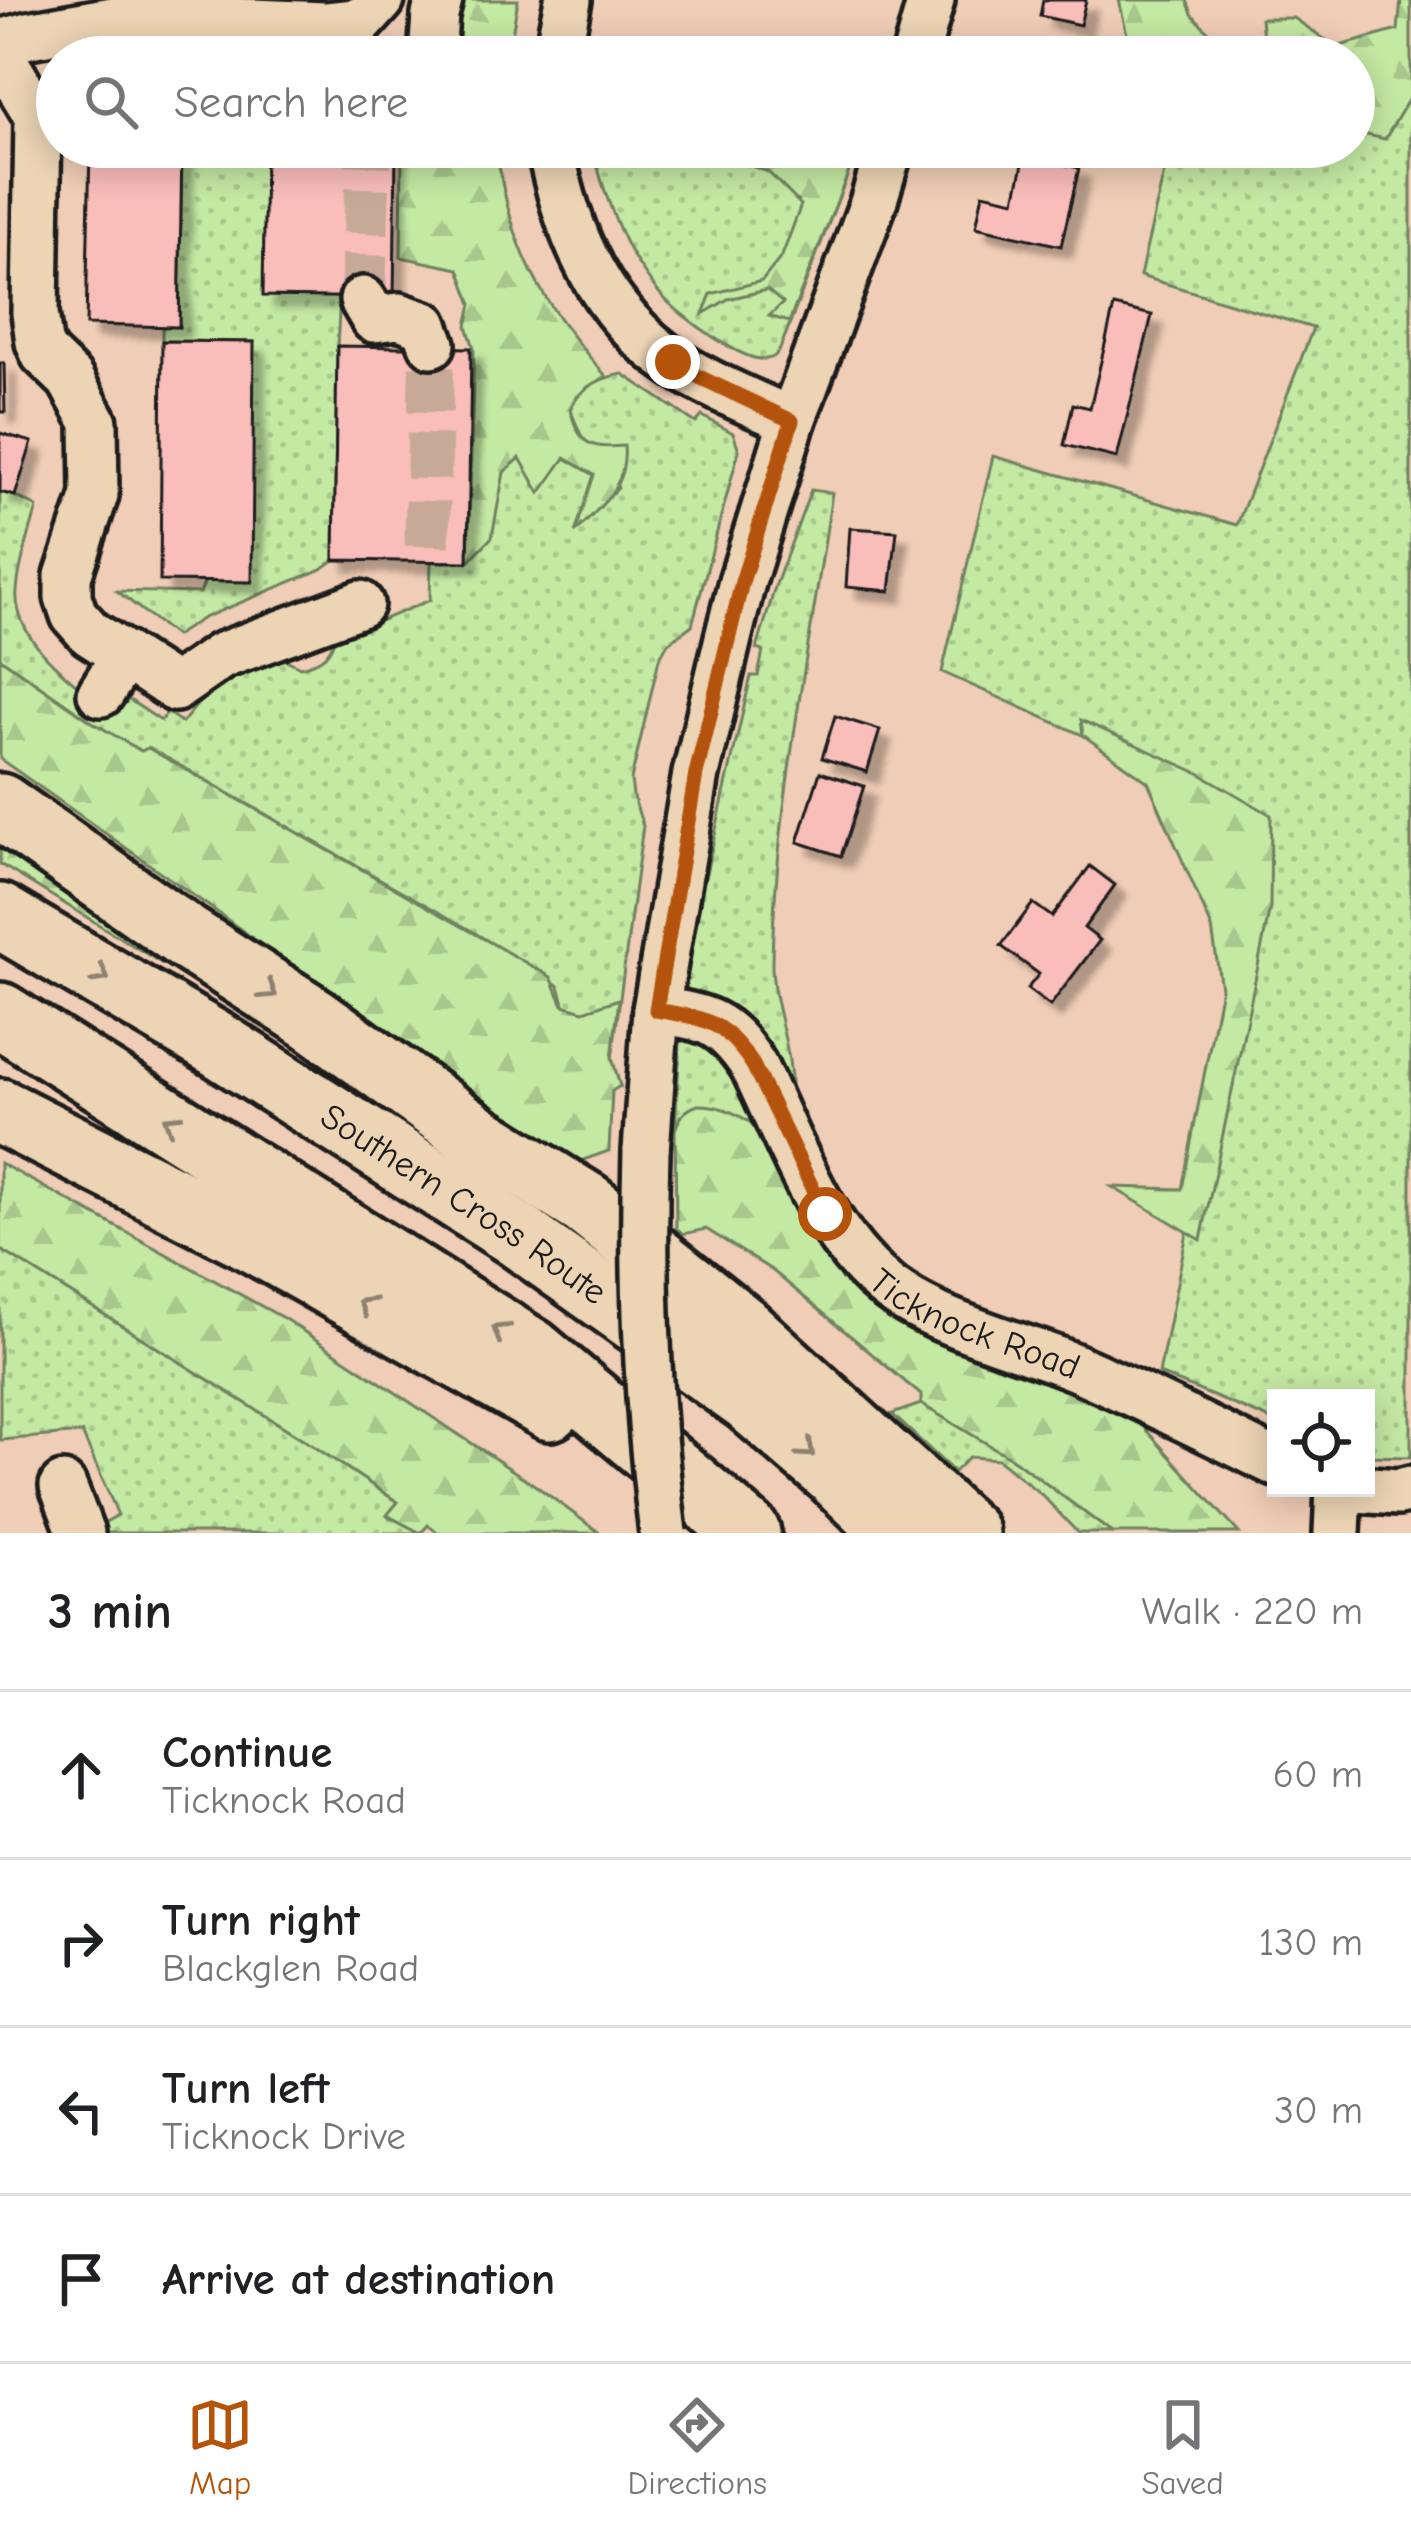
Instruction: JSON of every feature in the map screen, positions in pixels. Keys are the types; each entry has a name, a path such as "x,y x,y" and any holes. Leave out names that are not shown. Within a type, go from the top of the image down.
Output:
{"highway":[{"path":"0,806 184,936 314,1019 478,1137 586,1204 723,1313 966,1533"},
{"name":"Southern Cross Route","path":"0,916 220,1046 517,1235 749,1400 896,1533"},
{"path":"0,1015 532,1351 676,1508"},
{"path":"0,1111 246,1236 438,1347 676,1508 748,1533"},
{"path":"478,1137 710,1333 736,1363 749,1400"}],"street":[{"path":"0,44 129,17 281,12 326,25 362,21 380,0"},
{"path":"435,36 439,0"},
{"path":"561,36 568,0"},
{"path":"921,36 931,0"},
{"path":"0,55 36,114"},
{"path":"37,168 35,313 39,342 44,354 70,379 94,422 94,495 68,576 68,597 74,616 90,633 113,674 175,688 220,656 360,604"},
{"path":"555,168 582,257 626,319 685,369 792,421"},
{"path":"676,1508 647,1350 646,1151 656,1010 696,774 742,582 792,421 884,168"},
{"path":"363,300 374,319 399,316 425,326 432,344"},
{"name":"Ticknock Road","path":"656,1010 706,1019 740,1045 825,1214 884,1285 928,1312 1075,1367 1267,1459"},
{"path":"63,1486 81,1533"},
{"path":"1375,1490 1411,1489"},
{"path":"1337,1533 1341,1497"}],"green space":[{"path":"455,0 518,0 512,36 449,36"},
{"path":"1119,0 1187,0 1192,14 1212,36 1128,36"},
{"path":"1401,0 1411,0 1411,95 1385,139 1375,137 1375,36 1398,30"},
{"path":"1261,18 1294,18 1320,36 1263,36"},
{"path":"1411,95 1411,1457 1375,1456 1375,1389 1267,1389 1267,1418 1159,1374 1263,816 942,672 993,456 1237,525 1313,328 1140,276 1165,168 1375,168 1375,136 1385,138"},
{"path":"182,168 276,168 340,297 334,560 203,618 175,636 117,591 200,593 254,342 162,341 162,327 179,327"},
{"path":"402,168 500,168 510,215 531,271 563,323 607,377 585,389 570,409 578,430 594,445 624,446 617,484 575,533 594,475 565,458 540,493 520,458 504,472 492,537 468,562 474,348 467,326 472,304 459,269 401,257"},
{"path":"598,168 850,168 780,349 766,359 728,346 660,294 623,237"},
{"path":"757,168 850,168 789,322 769,316 783,303 767,290 728,299 703,314 711,294 762,281 782,256 801,205 768,172"},
{"path":"623,374 696,423 702,416 733,433 739,450 692,625 668,643 659,659 631,780 643,826 612,1058 620,1086 583,1069 559,986 472,931 149,748 141,752 0,658 0,492 37,507 17,591 18,609 35,643 107,709 122,695 161,721 167,712 182,723 220,683 282,658 300,667 312,663 325,656 334,640 430,600 431,562 468,562 491,537 504,472 521,457 565,458 595,475 577,530 618,488 598,449 583,440 570,409 591,385"},
{"path":"811,490 832,493 787,784 772,960 791,1096 685,986 751,676 758,676 763,651 757,649"},
{"path":"0,658 141,751 148,748 551,977 563,1005 584,1011 619,999 612,1058 620,1086 612,1091 609,1151 566,1166 0,759"},
{"path":"1081,720 1201,774 1271,815 1270,908 1201,1240 1112,1187 1182,1189 1221,988 1212,928 1148,782 1083,735"},
{"path":"0,836 170,955 163,964 0,864"},
{"path":"687,1037 717,1043 775,1146 680,1116 675,1130 680,1043"},
{"path":"698,1105 735,1114 767,1135 815,1234 1128,1410 1239,1533 1112,1533 1016,1461 921,1404 921,1395 773,1271 706,1229 683,1234 676,1228 675,1130 683,1114"},
{"path":"0,1163 285,1319 600,1533 438,1533 428,1525 421,1533 387,1515 398,1502 0,1249"},
{"path":"0,1249 399,1503 388,1516 421,1533 103,1533 100,1525 118,1515 82,1433 0,1440"},
{"path":"921,1404 1016,1461 1112,1533 1078,1533 998,1459 969,1457 954,1472 892,1414"}],"building":[{"path":"1043,0 1086,0 1080,25 1040,16"},
{"path":"90,168 182,168 179,327 86,325"},
{"path":"265,168 396,168 394,298 263,296"},
{"path":"1022,168 1079,168 1061,246 976,227 983,193 1015,200"},
{"path":"1114,306 1152,315 1117,458 1064,445 1073,404 1090,408"},
{"path":"162,341 254,342 252,582 160,581"},
{"path":"337,346 471,348 468,562 334,560"},
{"path":"0,363 4,363 5,412 0,412"},
{"path":"0,433 32,442 15,496 0,492"},
{"path":"850,528 897,531 890,591 846,587"},
{"path":"835,716 880,730 867,772 822,758"},
{"path":"820,772 864,786 841,856 798,842"},
{"path":"1090,866 1115,885 1084,928 1100,940 1050,1006 1027,989 1039,974 1001,946 1033,903 1052,917"}],"tunnel":[{"path":"363,300 368,168"},
{"path":"427,546 432,344"}],"route":[{"path":"673,362 792,421 742,582 696,774 656,1010 706,1019 740,1045 825,1214"}]}
